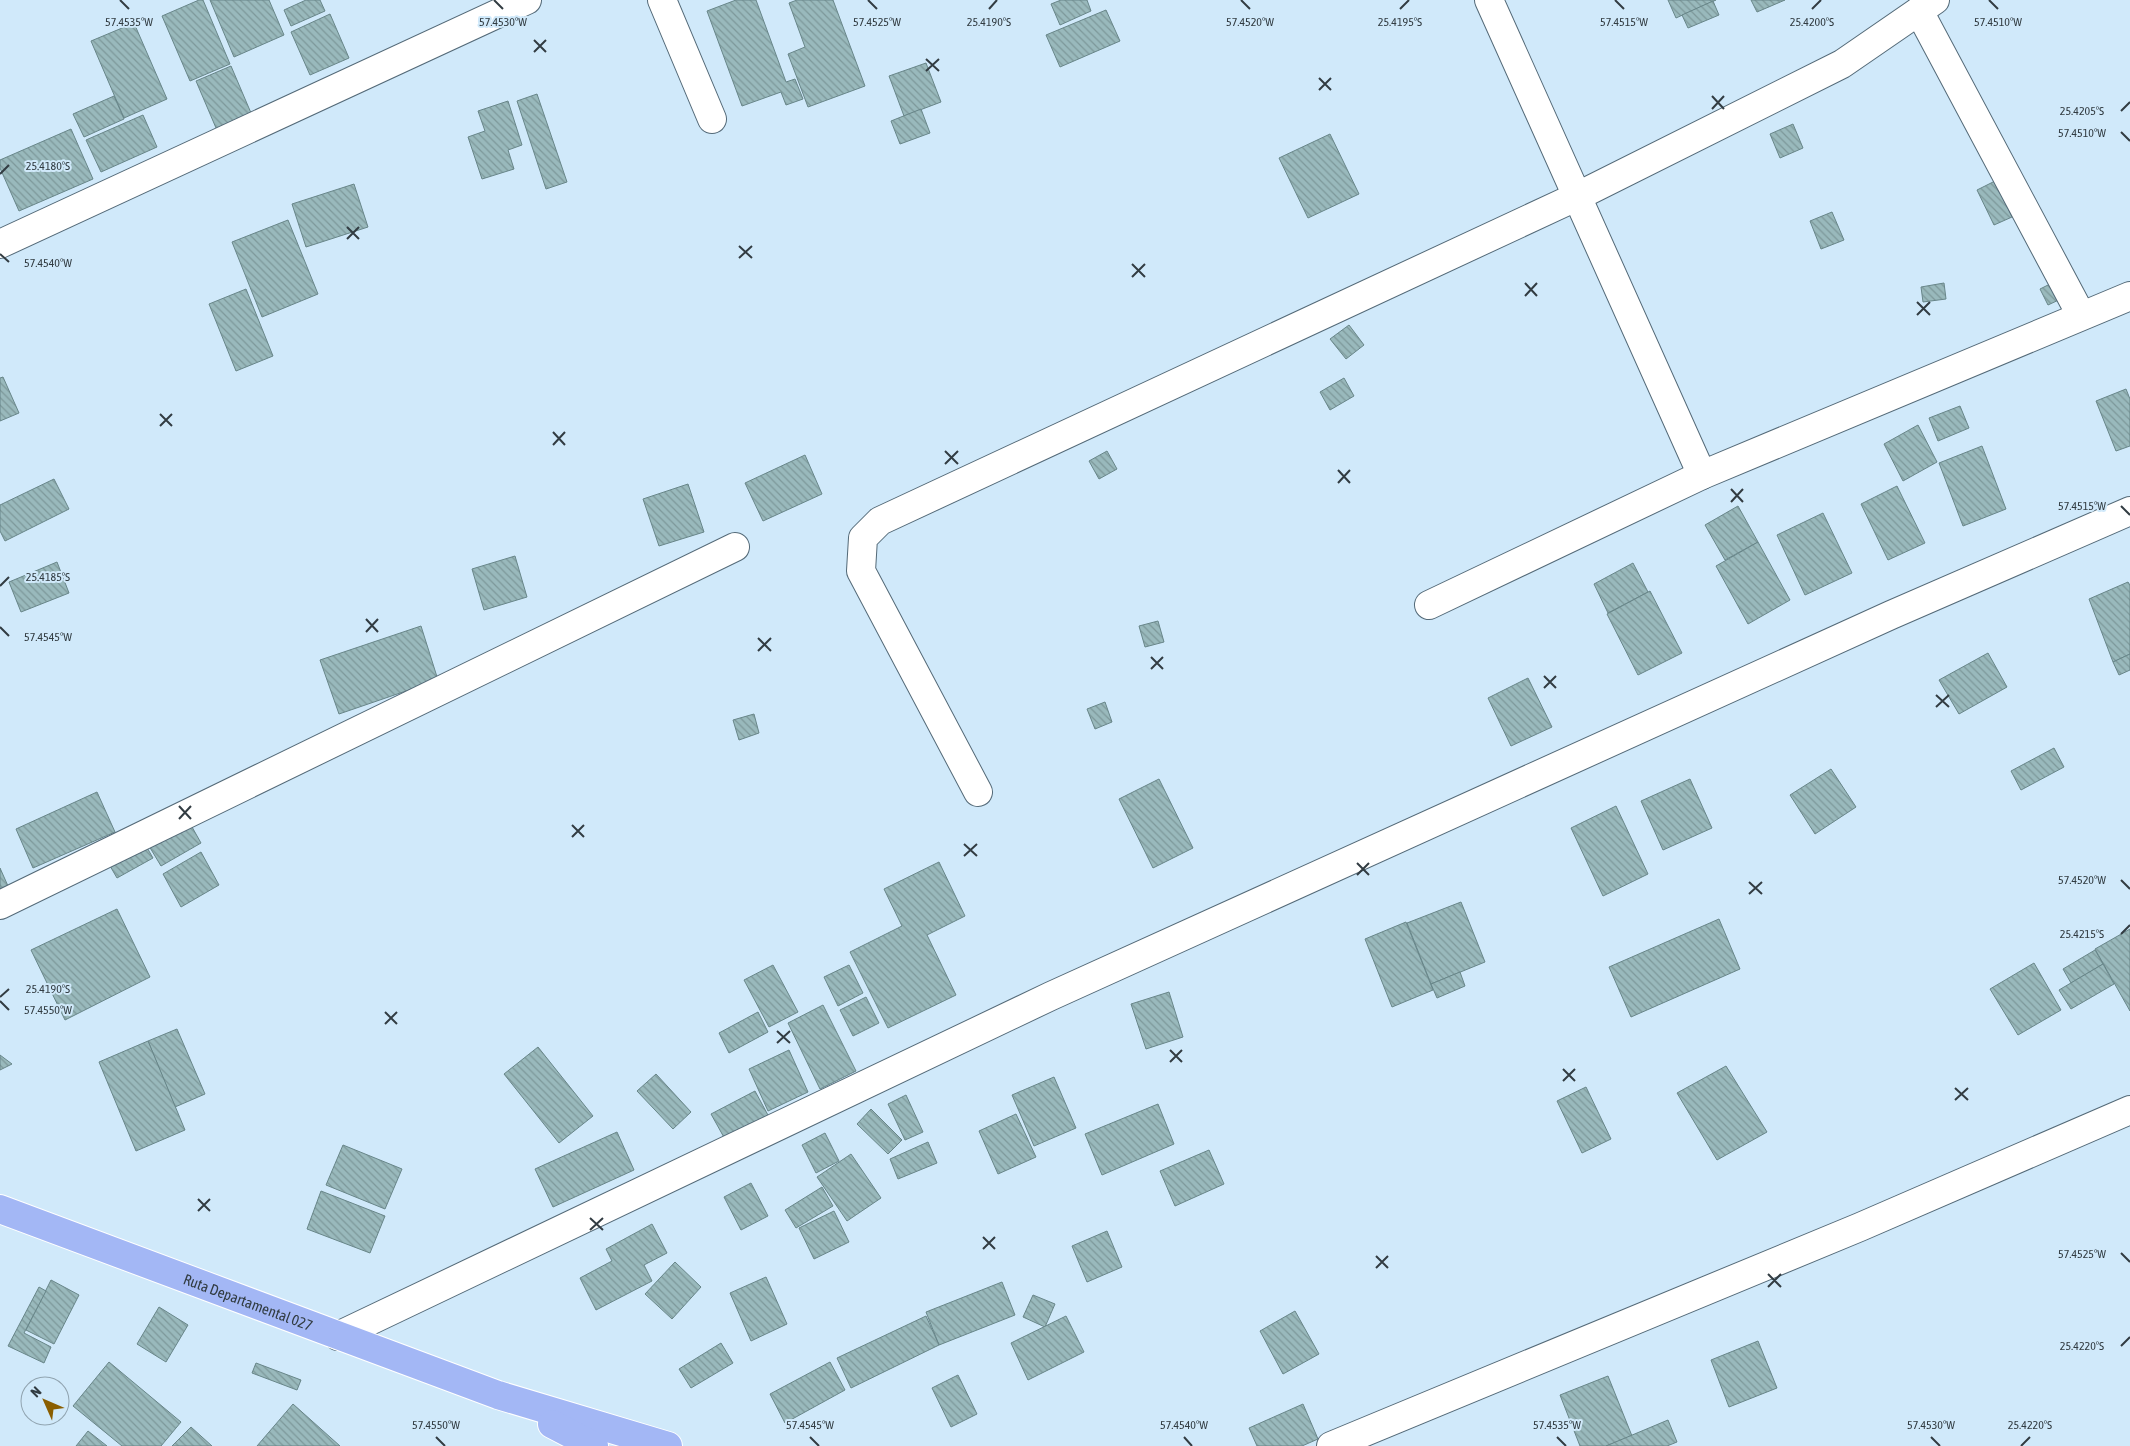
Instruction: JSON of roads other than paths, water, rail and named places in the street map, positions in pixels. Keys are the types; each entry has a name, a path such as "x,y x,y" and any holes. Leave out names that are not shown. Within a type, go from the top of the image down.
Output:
{"main road":[{"name":"Ruta Departamental 027","path":"0,1209 498,1396 668,1446"},
{"name":"Ruta Departamental 027","path":"498,1396 594,1446"}],"street":[{"path":"0,244 527,0"},
{"path":"662,0 712,119"},
{"path":"1489,0 1702,475"},
{"path":"978,792 861,571 863,538 880,521 1578,196 1842,64 1927,6 2082,315"},
{"path":"1429,606 1702,475 2130,296"},
{"path":"338,1336 1051,996 1891,615 2130,511"},
{"path":"0,905 735,547"},
{"path":"1331,1446 1860,1227 2130,1110"}]}
